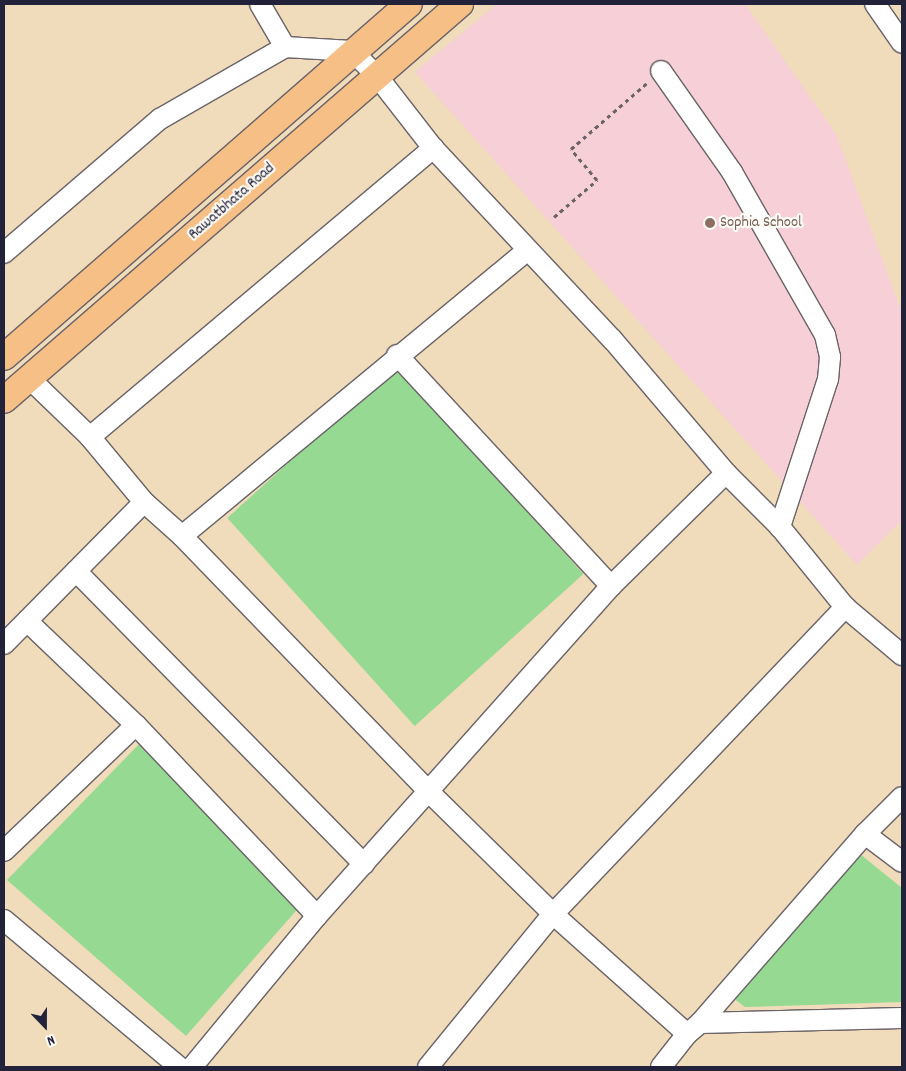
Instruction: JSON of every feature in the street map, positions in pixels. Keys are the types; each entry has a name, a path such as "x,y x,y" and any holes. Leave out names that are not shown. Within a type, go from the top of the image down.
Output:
{"main road":[{"name":"Rawatbhata Road","path":"7,349 409,4"},
{"name":"Rawatbhata Road","path":"4,400 460,4"}],"street":[{"path":"260,4 285,46"},
{"path":"875,4 902,44"},
{"path":"4,254 160,119 285,46 352,51 377,76 433,148 526,251 612,339 726,473 780,527 845,606 902,655"},
{"path":"661,70 728,165 825,336 830,357 828,379 780,527"},
{"path":"90,437 433,148"},
{"path":"182,536 397,355 526,251"},
{"path":"397,355 611,586"},
{"path":"30,379 90,437 144,502 182,536 428,791 553,914 693,1028 902,1018"},
{"path":"192,1067 317,916 611,586 726,473"},
{"path":"4,644 144,502"},
{"path":"76,571 364,864"},
{"path":"428,1067 553,914 845,606"},
{"path":"27,621 136,725 317,916"},
{"path":"4,851 136,725"},
{"path":"661,1067 693,1028 865,834 902,797"},
{"path":"865,834 902,862"},
{"path":"4,920 179,1067"}],"path":[{"path":"554,217 597,180 571,149 661,70"}],"shaded area":[{"name":"Sophia School","path":"497,4 745,4 836,134 902,313 902,520 857,565 415,72"}],"green space":[{"path":"396,366 583,574 415,726 227,518"},
{"path":"145,738 302,904 186,1036 7,880"},
{"path":"861,855 902,888 902,1002 745,1007 732,997"}],"place":[{"name":"Sophia School","path":"710,223"}]}
